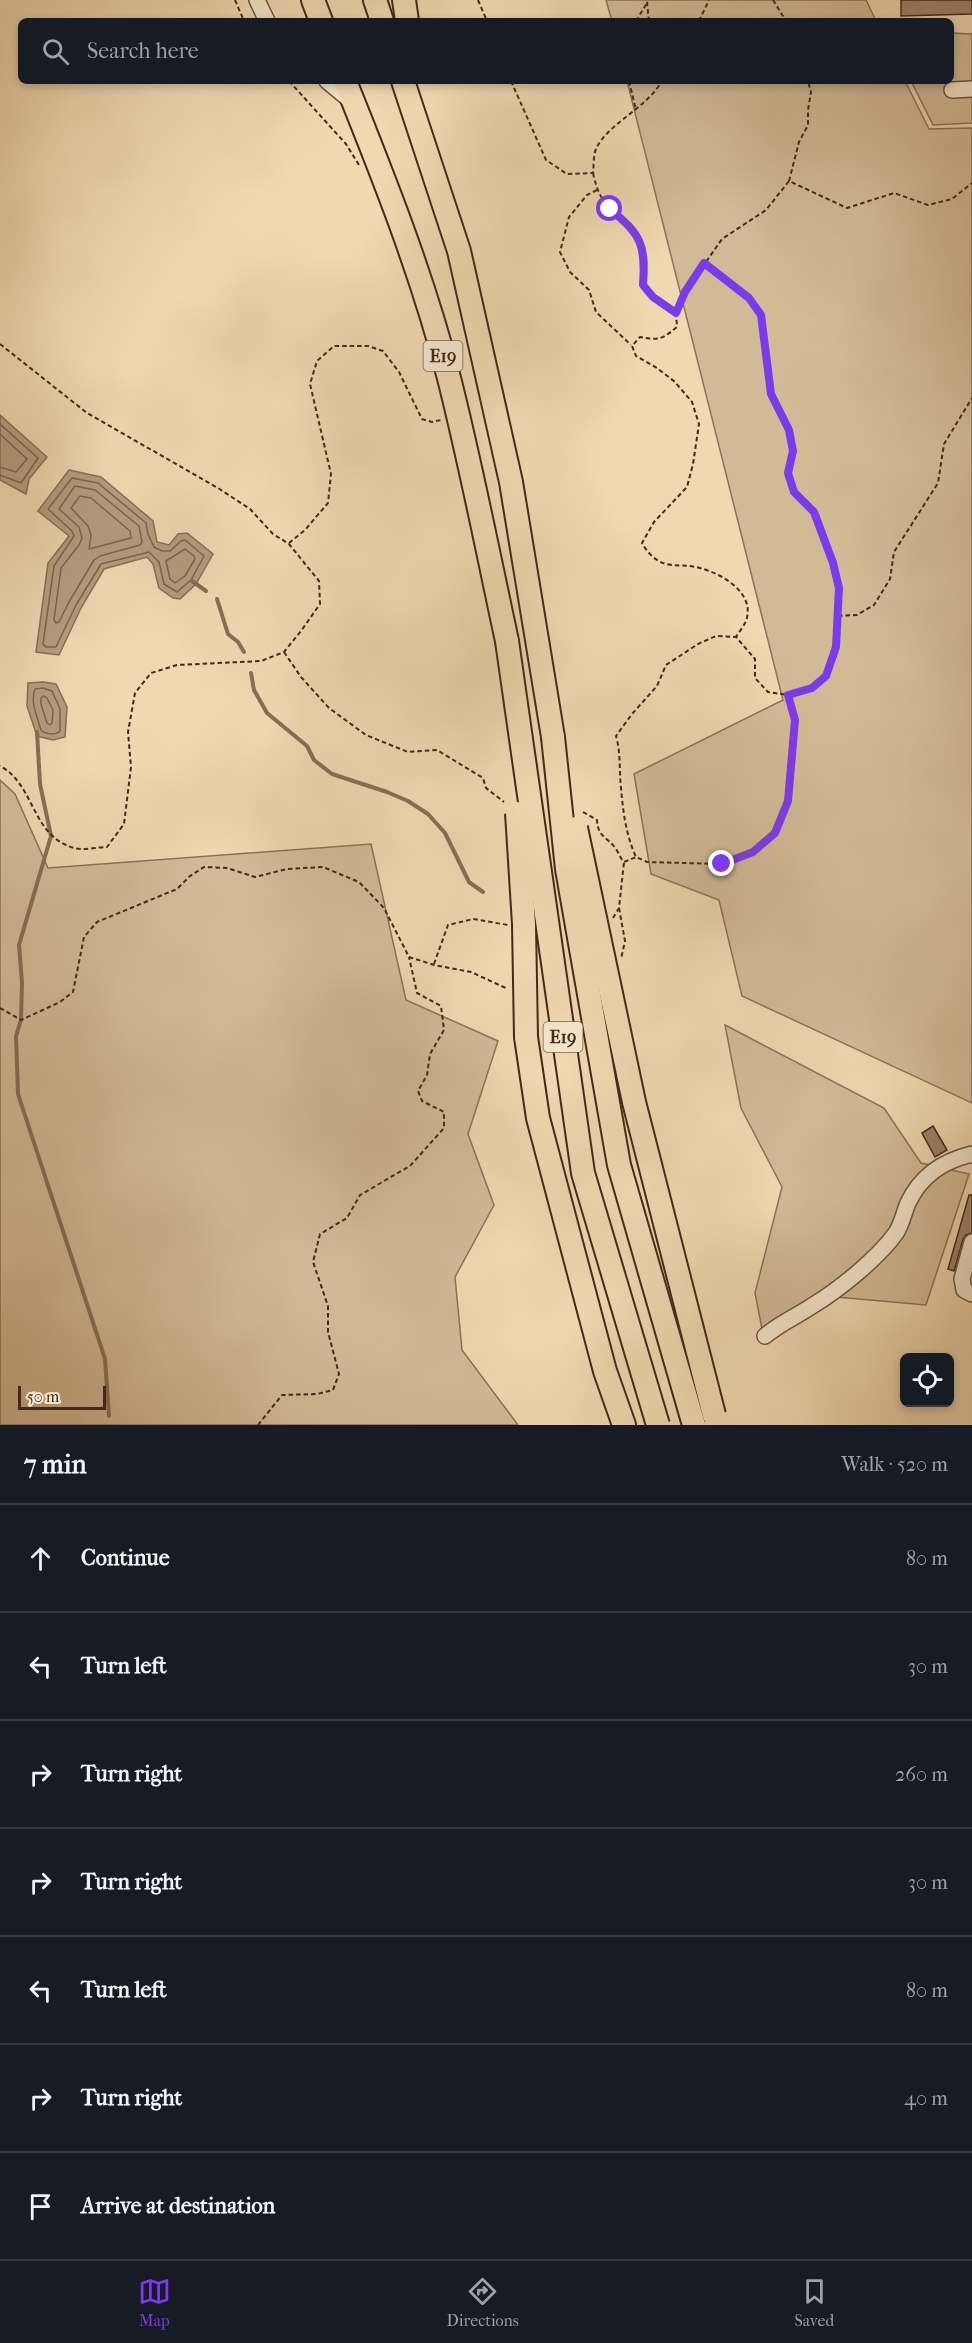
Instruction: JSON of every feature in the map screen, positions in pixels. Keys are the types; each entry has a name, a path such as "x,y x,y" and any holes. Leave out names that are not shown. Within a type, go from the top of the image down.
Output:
{"highway":[{"path":"375,0 381,18"},
{"path":"404,0 407,18"},
{"name":"E19","path":"346,84 366,129 420,279 458,414 507,641 584,1173 658,1425"},
{"name":"E19","path":"404,84 459,251 511,482 553,737 567,868 619,1165 708,1422"},
{"path":"416,84 425,142"},
{"path":"507,641 524,924 526,1037 538,1118 605,1371 624,1425"},
{"path":"553,737 571,799 634,1102 708,1422"}],"street":[{"path":"257,0 266,18"},
{"path":"331,84 354,103"},
{"path":"951,90 972,89"},
{"path":"765,1336 815,1304 881,1251 897,1231 920,1182 938,1167 972,1154"},
{"path":"972,1242 962,1279 964,1290 972,1294"}],"path":[{"path":"235,0 243,18"},
{"path":"478,0 486,18"},
{"path":"700,18 709,0"},
{"path":"773,0 784,18"},
{"path":"638,18 648,2"},
{"path":"648,2 649,18"},
{"path":"292,84 346,144 361,168"},
{"path":"512,84 546,159 567,174 593,173"},
{"path":"630,84 636,111"},
{"path":"660,84 636,111 609,131 596,150 593,173 597,190 610,209 626,223 640,241 645,258 643,285 653,297 676,313"},
{"path":"632,346 639,337 655,340 677,327 676,313 685,292 722,239 766,210 789,182 798,142 808,125 808,110 812,92 809,84"},
{"path":"789,182 847,208 894,193 928,206 952,199 972,183"},
{"path":"597,190 587,195 569,217 560,252 570,272 589,290 596,312 632,346 636,356 675,382 692,402 699,424 687,487 654,522 642,543 648,554 665,564 691,566 712,572 738,587 747,608 746,621 736,637"},
{"path":"704,263 749,298 761,315 771,394 789,430 793,451 788,473 794,492 814,512 833,563 839,588 836,647 826,676 812,688 788,695 768,692 755,678 755,659 736,637 716,636 698,644 666,665 657,686 616,736 620,748 621,788 627,839 636,857 647,862 722,864 753,852 775,833 788,801 795,720 788,695"},
{"path":"0,344 87,413 218,488 250,509 273,534 289,544 319,581 320,604 284,651 261,661 177,665 151,673 135,693 131,712 128,732 131,767 124,824 107,847 75,849 51,836 35,814 23,788 0,766"},
{"path":"289,544 328,503 331,474 310,384 317,361 334,346 368,346 384,351 399,372 422,419 432,422 458,414"},
{"path":"838,616 857,615 874,605 890,579 894,552 938,483 944,444 972,398"},
{"path":"284,651 301,677 329,708 366,735 408,752 437,750"},
{"path":"0,1008 21,1020 60,1002 73,992 84,937 97,922 177,889 190,876 204,867 227,868 255,877 287,869 323,867 359,882 384,908 409,957 417,993 441,1006 444,1029 430,1054 427,1075 417,1090 422,1101 444,1112 444,1128 410,1166 360,1194 347,1218 320,1234 313,1262 328,1306 328,1332 339,1374 333,1390 317,1394 282,1395 258,1425"},
{"path":"409,957 434,965 471,972 511,989"}],"shaded area":[{"path":"606,0 866,0 875,18 611,18"},
{"path":"954,33 972,34 972,123 933,125 912,84 954,84"},
{"path":"628,84 906,84 929,129 972,128 972,1103 742,996 719,900 651,874 634,774 783,700"},
{"path":"0,780 15,794 48,868 371,844 406,1000 498,1041 468,1134 494,1205 455,1277 462,1350 518,1425 0,1425"},
{"path":"725,1025 884,1108 921,1163 969,1174 926,1305 836,1297 763,1334 755,1293 782,1187 741,1108"}],"water":[{"path":"0,415 47,457 29,479 26,494 0,480"},
{"path":"69,470 101,477 153,521 157,542 169,545 178,534 187,533 213,554 196,584 180,599 173,598 159,588 153,564 147,557 104,569 81,608 59,655 36,652 48,563 69,536 38,511"},
{"path":"28,683 56,684 67,707 65,737 53,740 37,736 27,706"}],"building":[{"path":"901,0 972,0 972,14 901,16"},
{"path":"933,1126 947,1150 935,1157 922,1133"},
{"path":"969,1195 972,1195 972,1233 963,1239 954,1271 948,1269"}],"waterway":[{"path":"192,581 206,591"},
{"path":"217,599 228,634 238,642 244,652"},
{"path":"251,673 254,690 267,713 307,746 314,760 332,774 387,792 408,801 428,814 445,833 469,882 483,892"},
{"path":"37,732 40,784 51,836 19,945 22,983 21,1020 16,1036 18,1094 105,1359 109,1416"}],"route":[{"path":"610,209 626,223 640,241 645,258 643,285 653,297 676,313 685,292 704,263 749,298 761,315 771,394 789,430 793,451 788,473 794,492 814,512 833,563 839,588 836,647 826,676 812,688 788,695 795,720 788,801 775,833 753,852 722,864"}]}
